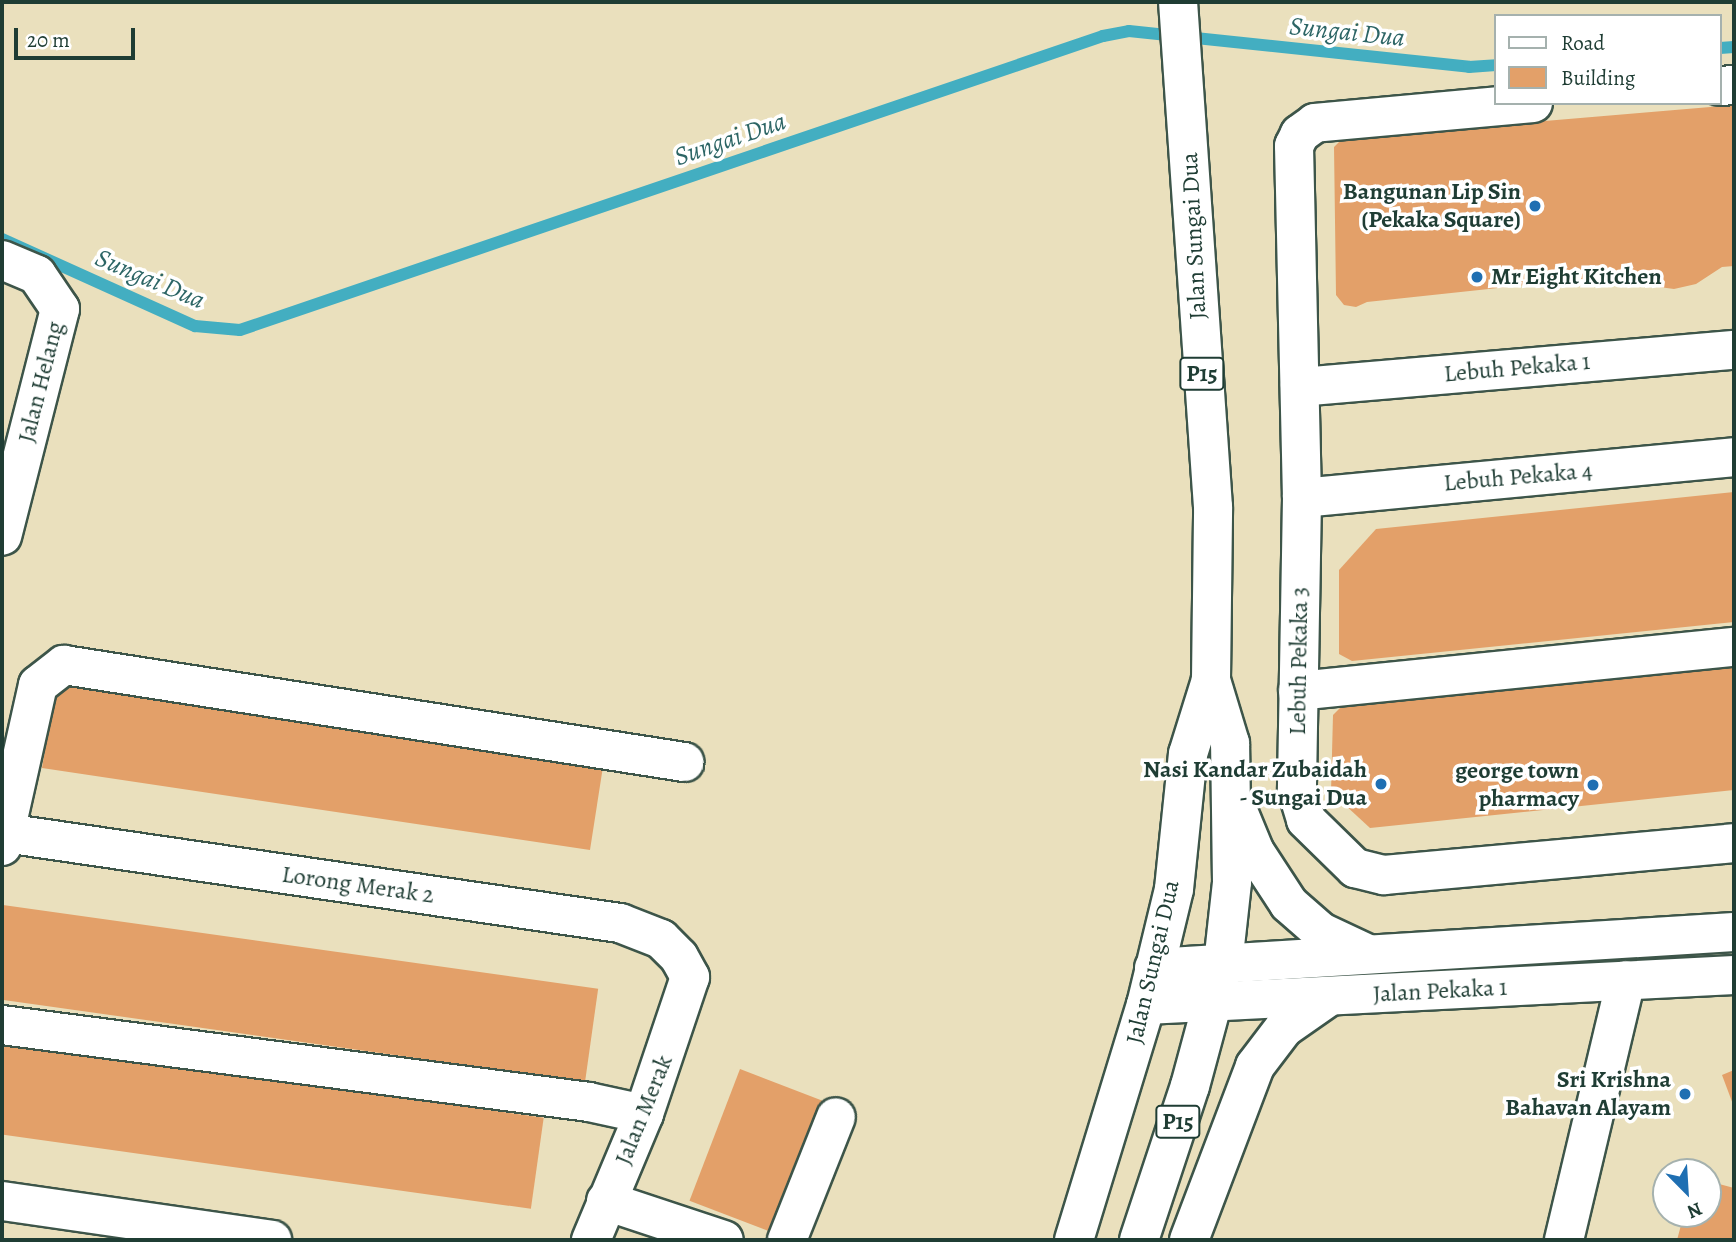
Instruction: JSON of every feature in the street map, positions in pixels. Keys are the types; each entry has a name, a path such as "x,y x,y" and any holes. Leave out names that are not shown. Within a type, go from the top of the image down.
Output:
{"main road":[{"name":"Jalan Sungai Dua","path":"1074,1240 1146,1005 1174,889 1188,754 1211,680 1213,507 1178,2"},
{"name":"Lebuh Pekaka 3","path":"1511,105 1315,123 1300,134 1294,146 1302,498 1297,790 1306,820 1355,868 1384,875 1734,843"},
{"name":"Jalan Helang","path":"2,260 37,275 60,309 2,536"},
{"name":"Lebuh Pekaka 1","path":"1300,387 1734,350"},
{"name":"Lebuh Pekaka 4","path":"1302,498 1734,457"},
{"path":"1298,691 1734,647"},
{"path":"3,839 38,685 64,665 684,762"},
{"name":"Jalan Sungai Dua","path":"1139,1240 1190,1086 1223,964 1232,882 1230,743 1211,680"},
{"path":"1232,796 1255,852 1289,905 1321,932 1366,953"},
{"name":"Lorong Merak 2","path":"3,839 620,923 661,939 679,957 690,977"},
{"name":"Jalan Pekaka 1","path":"1154,968 1734,932"},
{"name":"Jalan Pekaka 1","path":"1146,1005 1327,998 1734,975"},
{"name":"Jalan Merak","path":"591,1240 644,1114 690,977"},
{"path":"1564,1240 1626,980"},
{"path":"1189,1240 1255,1066 1284,1028 1327,998"},
{"path":"2,1025 589,1102 644,1114"},
{"path":"787,1240 836,1117"},
{"path":"2,1201 272,1240"},
{"path":"606,1201 724,1240"}],"building":[{"name":"Bangunan Lip Sin (Pekaka Square)","path":"1734,105 1734,266 1722,267 1696,284 1674,289 1652,286 1628,274 1367,302 1356,307 1344,305 1336,295 1334,147 1343,138"},
{"path":"1734,492 1734,622 1352,661 1339,654 1339,570 1376,529"},
{"path":"1734,658 1734,790 1370,828 1331,792 1333,715 1352,696"},
{"path":"74,681 604,760 590,850 42,768 54,696"},
{"path":"3,905 598,989 585,1082 2,1000"},
{"path":"5,1042 544,1118 531,1209 2,1134 2,1063"},
{"path":"740,1069 828,1103 777,1234 689,1201"},
{"path":"1734,1070 1734,1107 1722,1075"},
{"path":"1722,1185 1734,1188 1734,1240 1677,1240 1680,1228 1722,1228"}],"waterway":[{"name":"Sungai Dua","path":"2,239 195,326 240,330 1103,36 1129,31 1469,67 1494,65"},
{"name":"Sungai Dua","path":"1722,48 1734,47"}],"place":[{"name":"Bangunan Lip Sin (Pekaka Square)","path":"1535,206"},
{"name":"Mr Eight Kitchen","path":"1477,277"},
{"name":"Nasi Kandar Zubaidah - Sungai Dua","path":"1381,784"},
{"name":"george town pharmacy","path":"1593,785"},
{"name":"Sri Krishna Bahavan Alayam","path":"1685,1094"}]}
